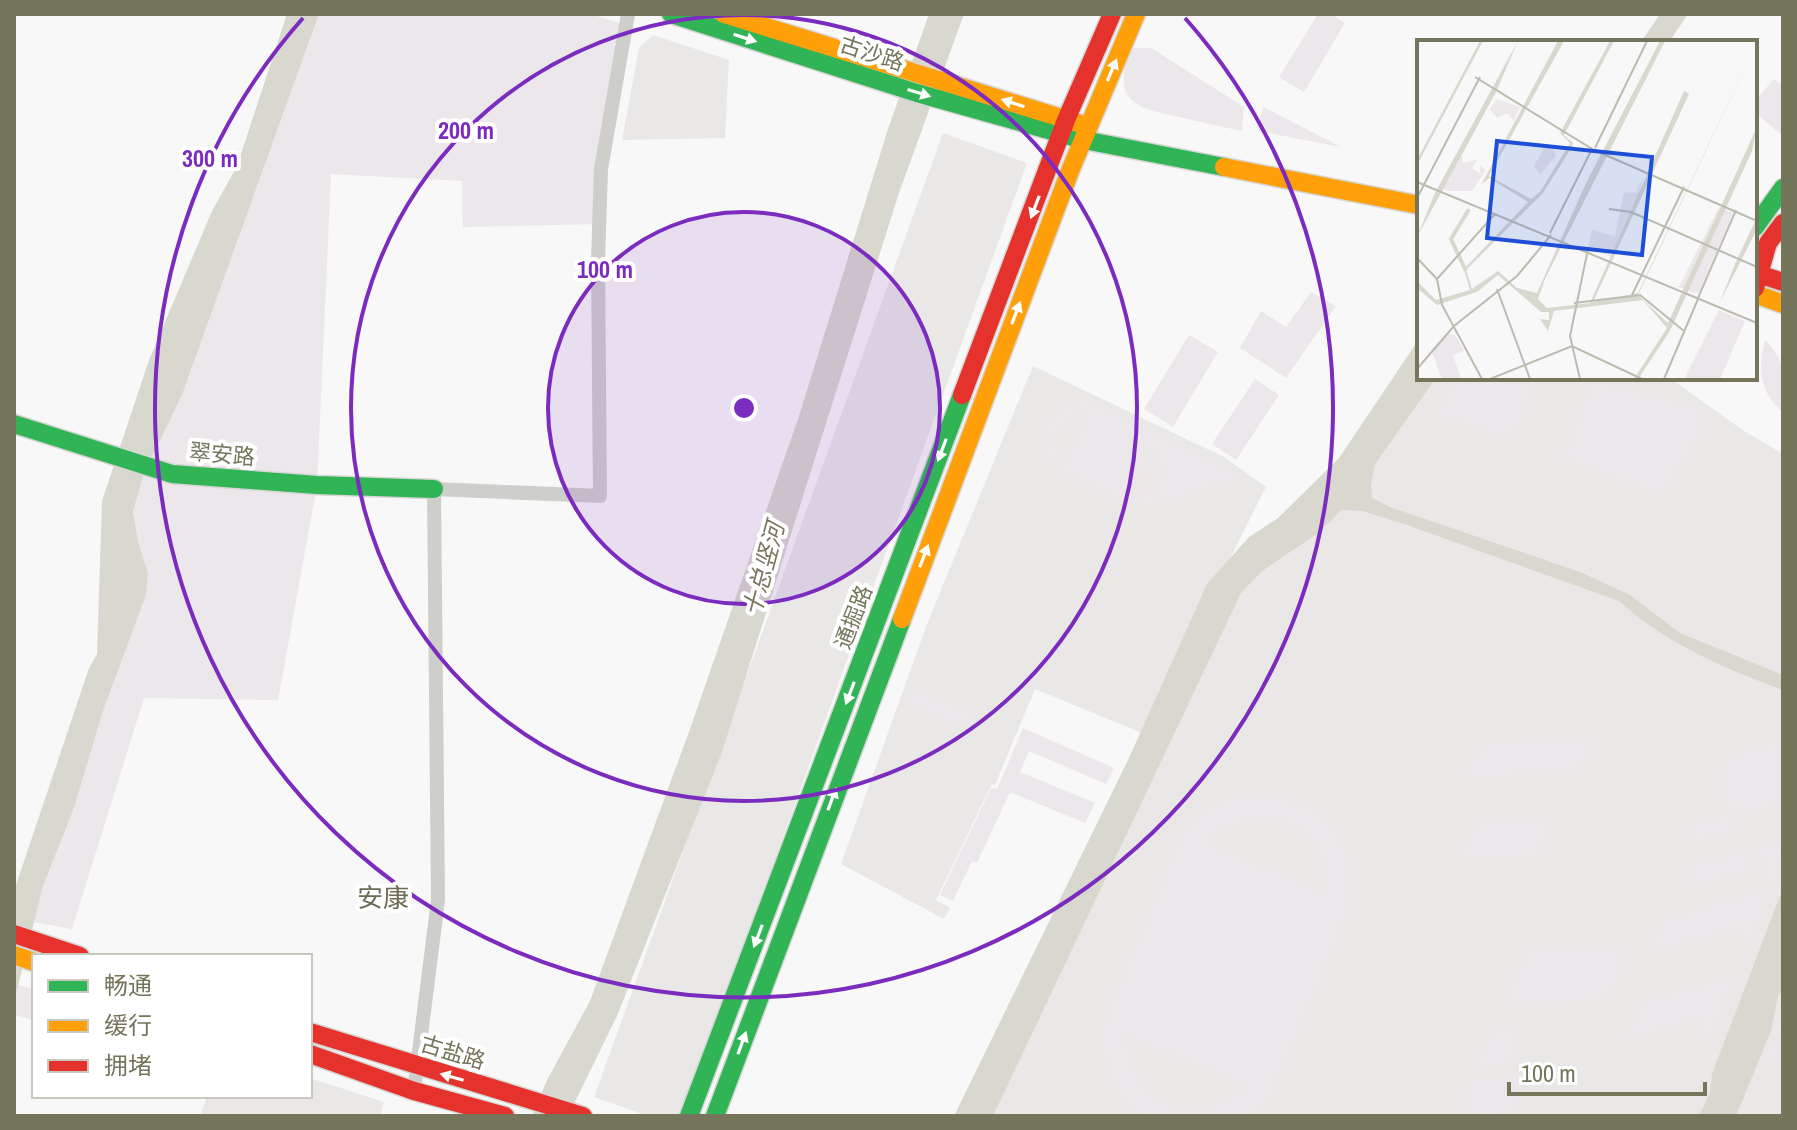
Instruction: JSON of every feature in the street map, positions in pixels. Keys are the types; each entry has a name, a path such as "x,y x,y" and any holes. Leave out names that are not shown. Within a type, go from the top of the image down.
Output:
{"main road":[{"name":"古沙路","path":"671,14 1086,133"},
{"name":"古沙路","path":"724,14 884,73"},
{"name":"通掘路","path":"689,1116 1064,127 1112,14"},
{"name":"通掘路","path":"715,1116 891,641 1086,133 1136,14"},
{"path":"1086,133 1417,192"},
{"path":"1086,133 1417,205"},
{"path":"1757,224 1783,188"},
{"path":"1757,275 1768,243 1783,223"},
{"path":"1757,278 1783,282"},
{"path":"1757,295 1783,304"},
{"name":"翠安路","path":"14,424 172,474 317,485 434,489"},
{"path":"14,934 74,954"},
{"name":"古盐路","path":"312,1033 583,1116"},
{"path":"312,1055 414,1091 505,1116"}],"street":[{"path":"414,1091 438,900 434,489 600,496 598,261 601,169 628,14"}],"shaded area":[{"path":"319,14 590,14 626,25 599,224 463,227 462,181 331,174 317,485 278,700 144,698 72,929 33,922 43,886 74,808 103,711 146,595 148,573 133,512 143,476 182,395"},
{"path":"1318,14 1331,14 1345,23 1304,92 1279,77"},
{"path":"653,35 729,60 725,138 622,140 639,48"},
{"path":"1130,48 1151,48 1244,107 1242,131 1139,105 1126,91 1124,81"},
{"path":"1774,79 1783,85 1783,136 1757,116 1757,99"},
{"path":"1263,107 1341,147 1258,131"},
{"path":"943,133 1027,163 682,1116 648,1116 594,1097"},
{"path":"1311,292 1336,306 1286,378 1240,348 1261,311 1286,327"},
{"path":"1189,335 1218,352 1173,427 1144,409"},
{"path":"1765,340 1782,365 1783,412 1769,397 1762,380 1761,361"},
{"path":"1033,366 1224,457 1266,487 1142,733 1035,689 995,785 992,784 936,900 950,908 944,919 841,864 927,624"},
{"path":"1255,379 1279,395 1236,460 1212,444"},
{"path":"1420,380 1673,380 1741,429 1783,454 1783,1116 963,1116 1233,584"},
{"path":"1460,380 1536,380 1511,440 1437,413"},
{"path":"1592,380 1698,409 1701,432 1661,494 1564,459"},
{"path":"1087,400 1242,478 1149,505 1147,502 1127,503 1060,469 1051,458 1047,448 1050,426 1055,417 1075,403","holes":["1083,410 1091,411 1065,463 1055,446 1056,431 1066,418","1152,444 1162,464 1160,483 1147,495 1126,493"]},
{"path":"910,689 977,716 972,729 905,702"},
{"path":"1023,728 1114,768 1106,784 1029,751 1020,772 1095,803 1085,823 1010,792 977,863 972,861 953,901 940,895 991,788 997,789"},
{"path":"1594,739 1577,772 1465,777 1482,745"},
{"path":"1783,740 1783,802 1732,817 1735,830 1695,842 1690,827 1732,813 1721,781 1730,757"},
{"path":"1240,796 1276,796 1297,803 1316,814 1330,828 1348,866 1350,889 1347,913 1272,1092 1248,1116 1144,1116 1128,1103 1113,1080 1105,1054 1104,1025 1182,834 1205,813","holes":["1260,817 1291,825 1311,841 1324,865 1329,895 1204,843 1225,826","1124,1035 1249,1086 1249,1087 1227,1100 1206,1107 1186,1109 1168,1104 1153,1095 1140,1080 1130,1060"]},
{"path":"1552,817 1538,855 1461,857 1480,822"},
{"path":"1783,839 1776,877 1771,882 1757,848"},
{"path":"1747,850 1752,868 1696,886 1690,868"},
{"path":"1769,890 1747,948 1740,926 1648,953 1666,919"},
{"path":"1625,945 1612,998 1503,1005 1529,950"},
{"path":"1734,978 1708,1042 1700,1017 1627,1040 1646,999"},
{"path":"14,984 32,988 32,1020 14,1015"},
{"path":"1780,1025 1783,1025 1783,1058 1763,1065"},
{"path":"1513,1030 1516,1062 1478,1066 1493,1031"},
{"path":"312,1079 384,1102 380,1116 200,1116 206,1098 312,1098"},
{"path":"1518,1079 1519,1107 1494,1116 1469,1111 1472,1080"}],"water":[{"path":"287,14 319,14 182,395 143,476 133,512 148,573 146,595 103,711 74,808 43,886 14,1002 14,891 89,668 97,654 102,501 149,360 212,211 237,166"},
{"name":"十总竖河","path":"929,14 964,14 899,193 722,752 617,1016 568,1116 532,1116 547,1080 590,1001 690,729 799,416 888,129"},
{"path":"1660,14 1688,14 1670,40 1642,40"},
{"path":"1417,342 1417,380 1435,380 1375,464 1372,498 1390,507 1580,572 1630,595 1680,633 1783,675 1783,690 1696,653 1656,630 1619,601 1407,525 1362,511 1341,510 1320,532 1262,571 1241,593 993,1116 954,1116 1128,760 1207,584 1249,537 1278,518 1339,458"},
{"path":"1783,888 1783,988 1778,996 1771,1031 1736,1116 1699,1116 1710,1092 1712,1074"}],"traffic: fast":[{"path":"671,14 917,93 1084,140 1224,167"},
{"path":"1757,224 1783,188"},
{"path":"689,1116 962,395"},
{"path":"14,424 172,474 317,485 434,489"},
{"path":"715,1116 902,619"}],"traffic: slow":[{"path":"724,14 1081,124"},
{"path":"902,619 1070,171 1136,14"},
{"path":"1224,167 1417,205"},
{"path":"1757,295 1783,304"},
{"path":"14,955 32,961"}],"traffic: jam":[{"path":"962,395 1066,120 1112,14"},
{"path":"1757,281 1768,243 1783,223"},
{"path":"1757,274 1783,282"},
{"path":"14,934 74,954"},
{"path":"312,1033 583,1116"},
{"path":"312,1055 414,1091 505,1116"}],"district":[{"name":"安康","path":"383,897"}]}
